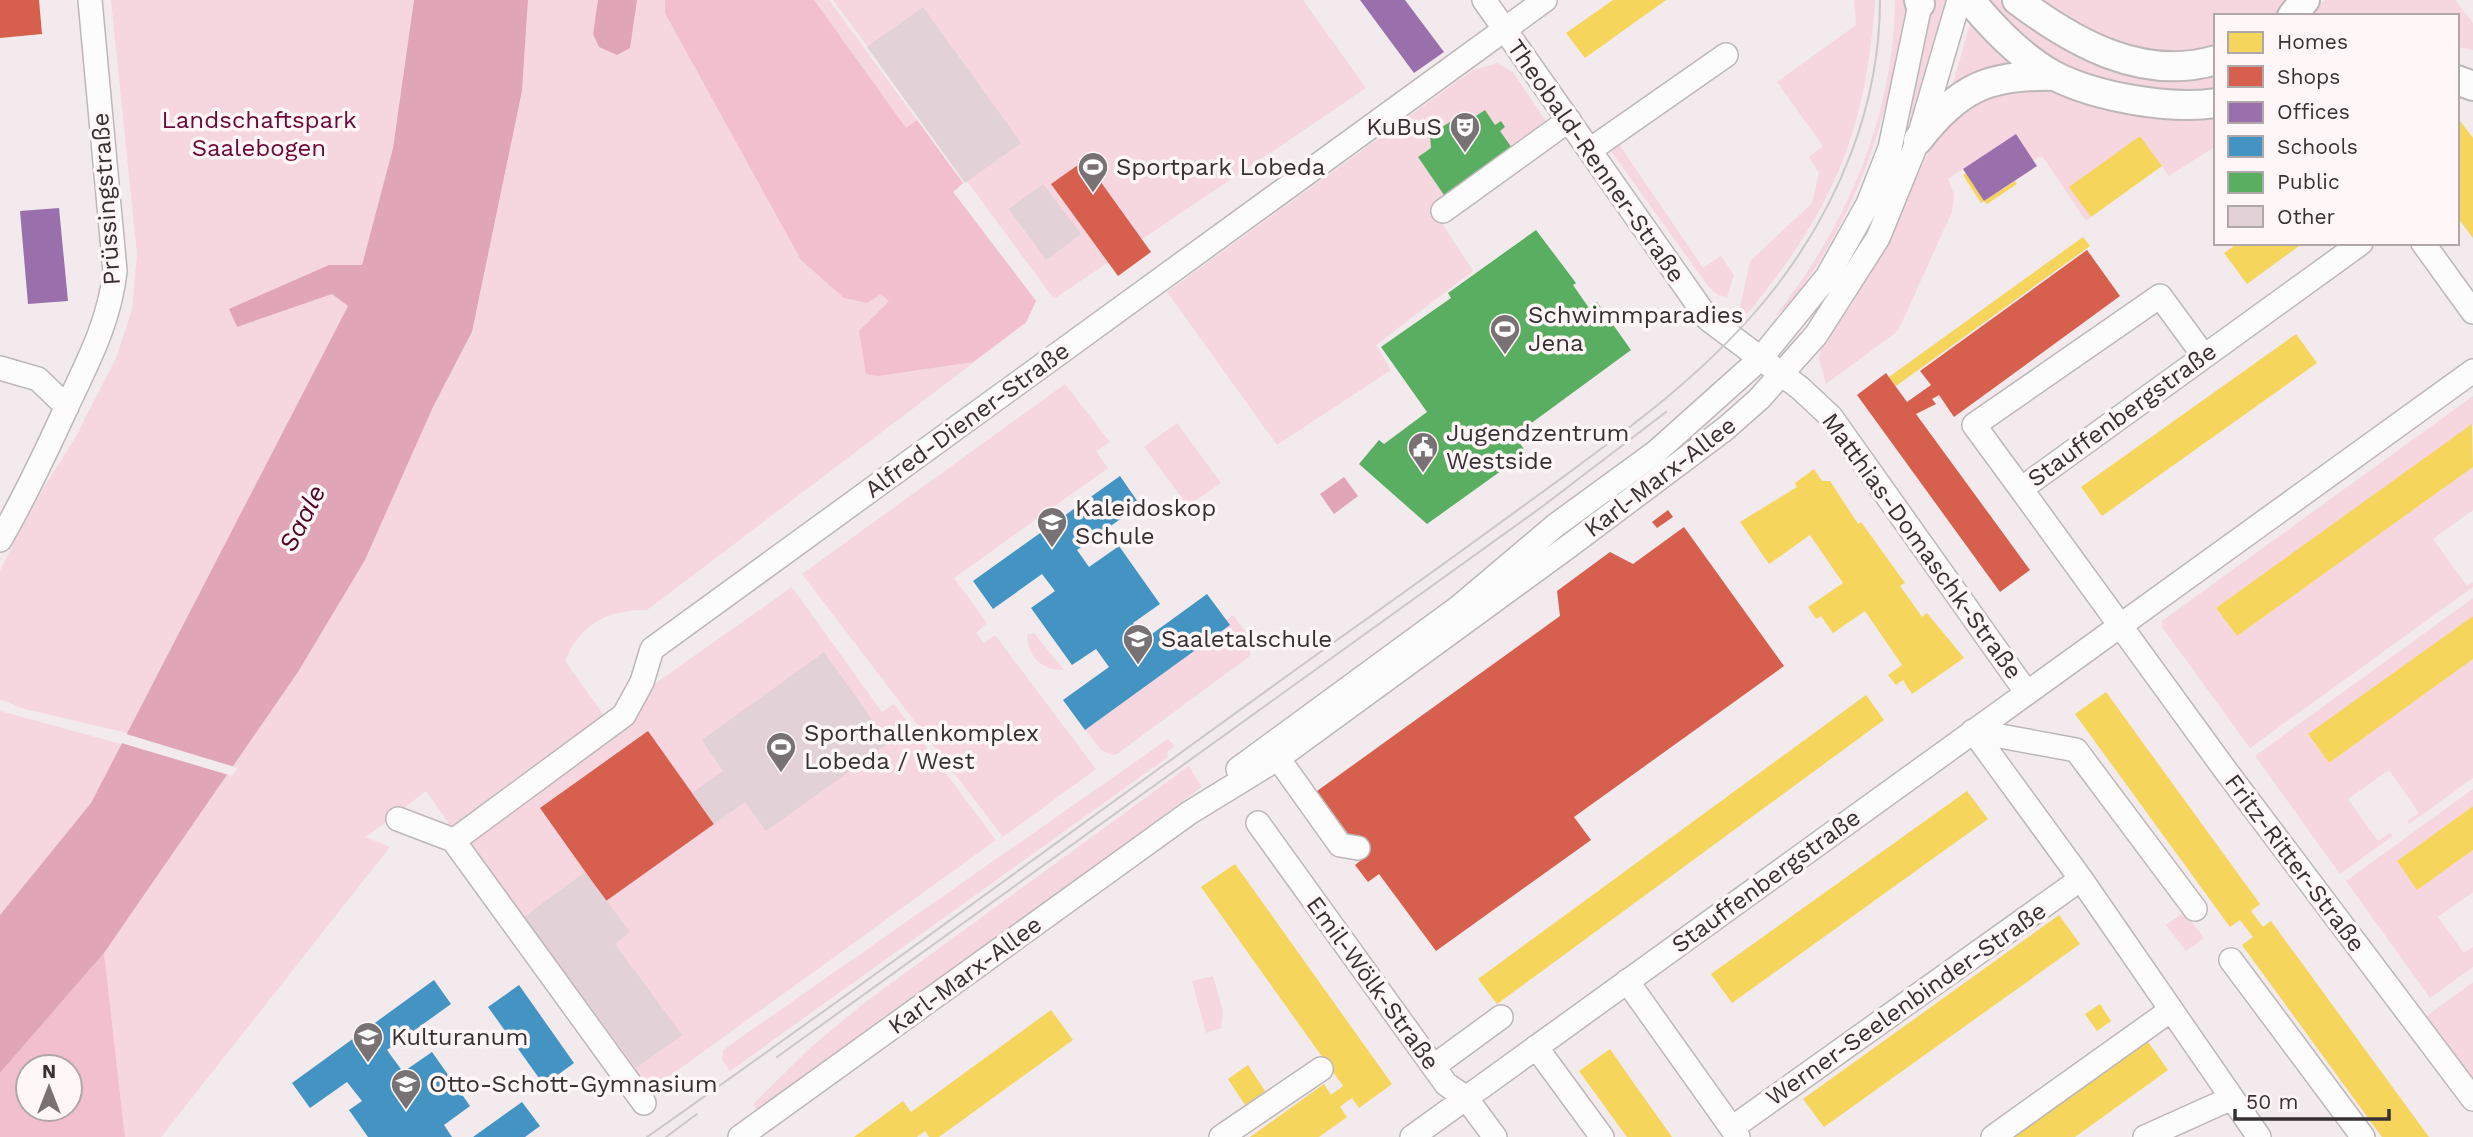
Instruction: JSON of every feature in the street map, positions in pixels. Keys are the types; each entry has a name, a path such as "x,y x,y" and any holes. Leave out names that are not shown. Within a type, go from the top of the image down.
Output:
{"main road":[{"path":"1970,0 2015,46 2055,76 2093,89 2155,103 2192,107 2214,103"},
{"path":"2017,0 2067,33 2117,59 2176,67 2214,60"},
{"path":"2294,14 2305,0"},
{"path":"1918,140 1938,114 1973,88 2015,76 2055,76"}],"street":[{"name":"Prüssingstraße","path":"0,539 67,407 102,332 113,297 115,271 90,0"},
{"name":"Theobald-Renner-Straße","path":"1484,0 1708,319 1782,374"},
{"name":"Theobald-Renner-Straße","path":"1504,29 1545,0"},
{"name":"Karl-Marx-Allee","path":"740,1137 1725,429 1782,374 1816,335 1866,259 1918,140 1959,0"},
{"name":"Karl-Marx-Allee","path":"1273,752 1459,607 1556,525 1656,452 1760,359 1827,277 1868,204 1889,148 1920,1"},
{"name":"Alfred-Diener-Straße","path":"456,838 624,715 642,682 652,649 1504,29"},
{"path":"1590,150 1726,55"},
{"path":"1443,211 1569,120"},
{"name":"Stauffenbergstraße","path":"2121,625 2021,489 2358,245"},
{"path":"2424,245 2473,312"},
{"path":"2021,489 1974,425 2160,296 2204,356"},
{"path":"0,368 38,379 67,407"},
{"name":"Stauffenbergstraße","path":"1412,1137 2473,371"},
{"name":"Matthias-Domaschk-Straße","path":"1782,374 1815,400 1831,417 2027,693"},
{"name":"Fritz-Ritter-Straße","path":"2121,625 2226,771 2473,1099"},
{"path":"1973,731 2081,879 2232,1098 2253,1135"},
{"path":"1973,731 2076,750 2195,909"},
{"path":"1273,752 1344,837"},
{"path":"398,819 456,838 644,1103"},
{"name":"Emil-Wölk-Straße","path":"1258,822 1446,1084 1466,1098 1495,1137"},
{"name":"Werner-Seelenbinder-Straße","path":"1628,981 1735,1133 2081,879"},
{"path":"2231,960 2363,1137"},
{"path":"1993,1137 2171,1010"},
{"path":"1434,1066 1501,1017"},
{"path":"1536,1047 1602,1137"},
{"path":"1221,1137 1321,1069"},
{"path":"2145,1137 2232,1098"}],"green space":[{"name":"Landschaftspark Saalebogen","path":"111,0 414,0 393,148 362,266 329,265 237,327 332,294 348,306 127,733 21,708 0,699 0,571 28,513 75,438 116,358 132,310 137,254"},
{"path":"528,0 829,0 963,183 953,192 1036,301 1026,323 647,610 620,612 587,628 571,648 565,661 606,718 792,587 882,712 894,704 996,840 642,1096 426,791 366,837 390,847 161,1137 125,1137 104,953 298,672 365,560 433,407 472,333 522,91"},
{"name":"Sportpark Lobeda","path":"833,0 1303,0 1366,88 1054,299"},
{"path":"1854,0 1875,0 1863,91 1840,169 1802,240 1777,276 1747,314 1739,312 1750,261 1812,203 1819,173 1809,157 1823,146 1777,82 1856,25"},
{"path":"1895,0 1911,0 1886,106 1863,174 1849,207 1813,271 1792,301 1775,316 1824,245 1862,168 1886,86 1893,43"},
{"path":"1930,0 1951,0 1910,122 1910,119"},
{"path":"1983,0 1999,0 2060,45 2111,70 2161,76 2214,72 2214,91 2164,95 2071,71 2043,58"},
{"path":"2044,0 2291,0 2277,14 2214,14 2214,46 2191,51 2168,52 2125,44 2085,25"},
{"path":"2324,0 2455,0 2473,23 2473,50 2459,47 2459,14 2314,14"},
{"path":"1971,21 2027,68 1951,90"},
{"path":"1497,63 1513,72 1557,138 1443,225 1473,271 1376,345 1391,370 1277,445 1167,292 1473,70"},
{"path":"2033,85 2115,111 2156,117 2214,114 2214,147 2169,176 2140,136 2070,187 2091,217 2086,221 2042,156 2033,160 1963,169 1948,179 1954,194 1952,212 1898,331 1826,384 1819,359 1822,344 1850,307 1887,244 1937,133 1979,97"},
{"path":"1617,141 1703,268 1721,256 1734,275 1727,297 1718,295 1708,286 1608,147"},
{"path":"1065,384 1110,442 1096,451 1108,468 954,578 987,623 976,633 984,643 995,635 1096,769 1003,837 802,574"},
{"path":"2473,396 2473,425 2216,608 2237,636 2473,467 2473,510 2433,539 2467,586 2473,582 2473,587 2250,748 2162,627 2162,621"},
{"path":"1177,423 1221,483 1188,506 1144,447"},
{"path":"2473,598 2473,616 2308,735 2329,763 2473,659 2473,778 2409,824 2407,821 2419,813 2389,770 2348,799 2378,841 2390,833 2393,836 2340,874 2255,756"},
{"path":"1233,615 1250,638 1250,656 1117,754 1112,755 1101,750 1085,730"},
{"path":"1034,633 1064,670 1049,668 1037,661 1030,650 1027,635"},
{"path":"0,711 121,744 91,803 0,915"},
{"path":"1168,739 1175,746 1167,752 1168,757 730,1071 722,1060 723,1050"},
{"path":"1189,766 1202,787 758,1111 753,1104 811,1047 864,1003"},
{"path":"2473,789 2473,806 2397,861 2418,889 2473,850 2473,892 2438,917 2464,953 2473,947 2473,967 2430,998 2346,881"},
{"path":"2184,912 2204,938 2186,951 2166,925"},
{"path":"1213,976 1223,1011 1221,1028 1206,1033 1192,981"},
{"path":"2473,982 2473,1092 2420,1021"}],"shaded area":[{"path":"665,0 814,0 906,128 917,120 963,183 953,192 1036,301 1026,322 973,362 878,376 866,374 859,331 889,301 881,294 867,303 844,298 801,260 665,13"},
{"path":"104,953 125,1137 0,1137 0,1073 14,1057 14,1123 84,1123 84,1053 17,1053"}],"water":[{"name":"Saale","path":"414,0 528,0 522,91 472,332 433,407 365,560 298,672 104,953 17,1053 14,1053 14,1057 0,1073 0,915 91,803 348,306 332,294 237,327 229,309 329,265 362,265 393,148"},
{"path":"598,0 637,0 630,48 617,55 599,47 593,34"},
{"path":"1344,477 1358,496 1334,514 1320,494"}],"pier":[{"path":"123,733 238,768 232,776 118,742"}],"building: Homes":[{"path":"1613,0 1666,0 1585,58 1566,33"},
{"path":"2459,120 2473,138 2473,238 2459,220"},
{"path":"2140,136 2162,166 2091,217 2069,187"},
{"path":"1966,173 1984,201 1981,203 1963,175"},
{"path":"2015,181 2017,184 1987,204 1984,201"},
{"path":"2083,237 2090,246 1896,386 1889,377"},
{"path":"2235,245 2300,245 2247,284 2224,253"},
{"path":"2296,334 2317,363 2102,516 2081,487"},
{"path":"2472,424 2473,467 2237,636 2216,608"},
{"path":"1814,469 1822,481 1830,481 1858,524 1861,522 1905,583 1900,586 1922,617 1927,613 1964,658 1912,694 1903,680 1896,685 1888,675 1902,665 1865,611 1833,633 1821,616 1816,619 1808,607 1843,583 1810,535 1769,564 1740,522 1797,487 1795,483"},
{"path":"2473,616 2473,659 2329,763 2308,734"},
{"path":"2106,692 2260,904 2251,911 2263,927 2271,921 2429,1137 2382,1137 2242,945 2253,937 2240,920 2230,927 2075,714"},
{"path":"1866,695 1884,720 1497,1004 1478,979"},
{"path":"1967,791 1988,819 1732,1003 1711,974"},
{"path":"2473,806 2473,850 2417,890 2397,861"},
{"path":"1235,864 1392,1084 1359,1108 1352,1098 1346,1102 1340,1107 1347,1117 1319,1137 1250,1137 1324,1084 1331,1095 1343,1086 1201,887"},
{"path":"2059,915 2080,944 1824,1127 1803,1099"},
{"path":"2100,1004 2111,1021 2097,1031 2085,1014"},
{"path":"1051,1010 1073,1040 939,1137 929,1137 925,1131 917,1137 854,1137 903,1101 911,1112"},
{"path":"2148,1042 2168,1070 2075,1137 2014,1137"},
{"path":"1610,1049 1672,1137 1627,1137 1579,1071"},
{"path":"1248,1065 1265,1091 1245,1105 1228,1079"}],"building: Shops":[{"path":"0,0 39,0 42,34 0,38"},
{"path":"1085,160 1151,252 1118,276 1051,184"},
{"path":"2087,250 2120,296 1954,417 1939,395 1932,399 1936,404 1916,414 2030,570 2000,592 1857,395 1886,373 1907,402 1931,385 1920,371"},
{"path":"1668,510 1673,517 1657,528 1652,522"},
{"path":"1684,527 1784,666 1574,817 1591,840 1436,951 1379,874 1368,882 1355,865 1365,857 1317,791 1560,616 1557,591 1610,552 1633,564"},
{"path":"648,731 714,824 606,901 540,808"}],"building: Offices":[{"path":"1360,0 1405,0 1444,52 1414,73"},
{"path":"2016,134 2037,166 1984,201 1963,169"},
{"path":"59,208 68,301 28,304 20,211"}],"building: Schools":[{"path":"1120,476 1140,505 1077,550 1089,567 1119,546 1160,604 1133,623 1145,639 1207,594 1230,625 1085,730 1063,700 1109,667 1096,649 1072,665 1031,608 1055,591 1042,574 993,609 973,581"},
{"path":"434,980 451,1004 387,1050 403,1072 432,1052 470,1106 444,1125 452,1137 368,1137 349,1110 362,1101 347,1082 310,1108 292,1083"},
{"path":"519,985 574,1063 544,1085 488,1007"},
{"path":"522,1102 540,1126 525,1137 473,1137"}],"building: Public":[{"name":"KuBuS","path":"1485,110 1495,125 1501,121 1505,127 1500,131 1512,148 1444,195 1418,157 1431,148 1430,135 1459,116 1470,120"},
{"name":"Schwimmparadies Jena","path":"1536,230 1576,283 1573,285 1589,308 1597,302 1631,350 1515,435 1526,453 1427,524 1359,464 1379,440 1384,444 1427,412 1381,347 1451,298 1448,293"}],"building: Other":[{"path":"923,7 1021,143 965,183 867,47"},
{"path":"1043,184 1081,234 1046,260 1009,209"},
{"path":"824,652 889,743 766,831 745,802 714,824 692,793 723,771 702,740"},
{"path":"585,872 630,932 615,944 682,1035 636,1068 524,917"}],"tram line":[{"path":"647,1137 1548,488 1639,420 1697,371 1751,317 1775,288 1798,256 1836,188 1852,152 1873,78 1880,0"},
{"path":"777,1057 1543,506 1666,412"},
{"path":"666,1137 697,1114"}],"place":[{"name":"KuBuS","path":"1465,154"},
{"name":"Sportpark Lobeda","path":"1093,194"},
{"name":"Schwimmparadies Jena","path":"1505,356"},
{"name":"Jugendzentrum Westside","path":"1423,474"},
{"name":"Kaleidoskop Schule","path":"1052,549"},
{"name":"Saaletalschule","path":"1138,666"},
{"name":"Sporthallenkomplex Lobeda / West","path":"781,774"},
{"name":"Kulturanum","path":"368,1064"},
{"name":"Otto-Schott-Gymnasium","path":"406,1111"}]}
